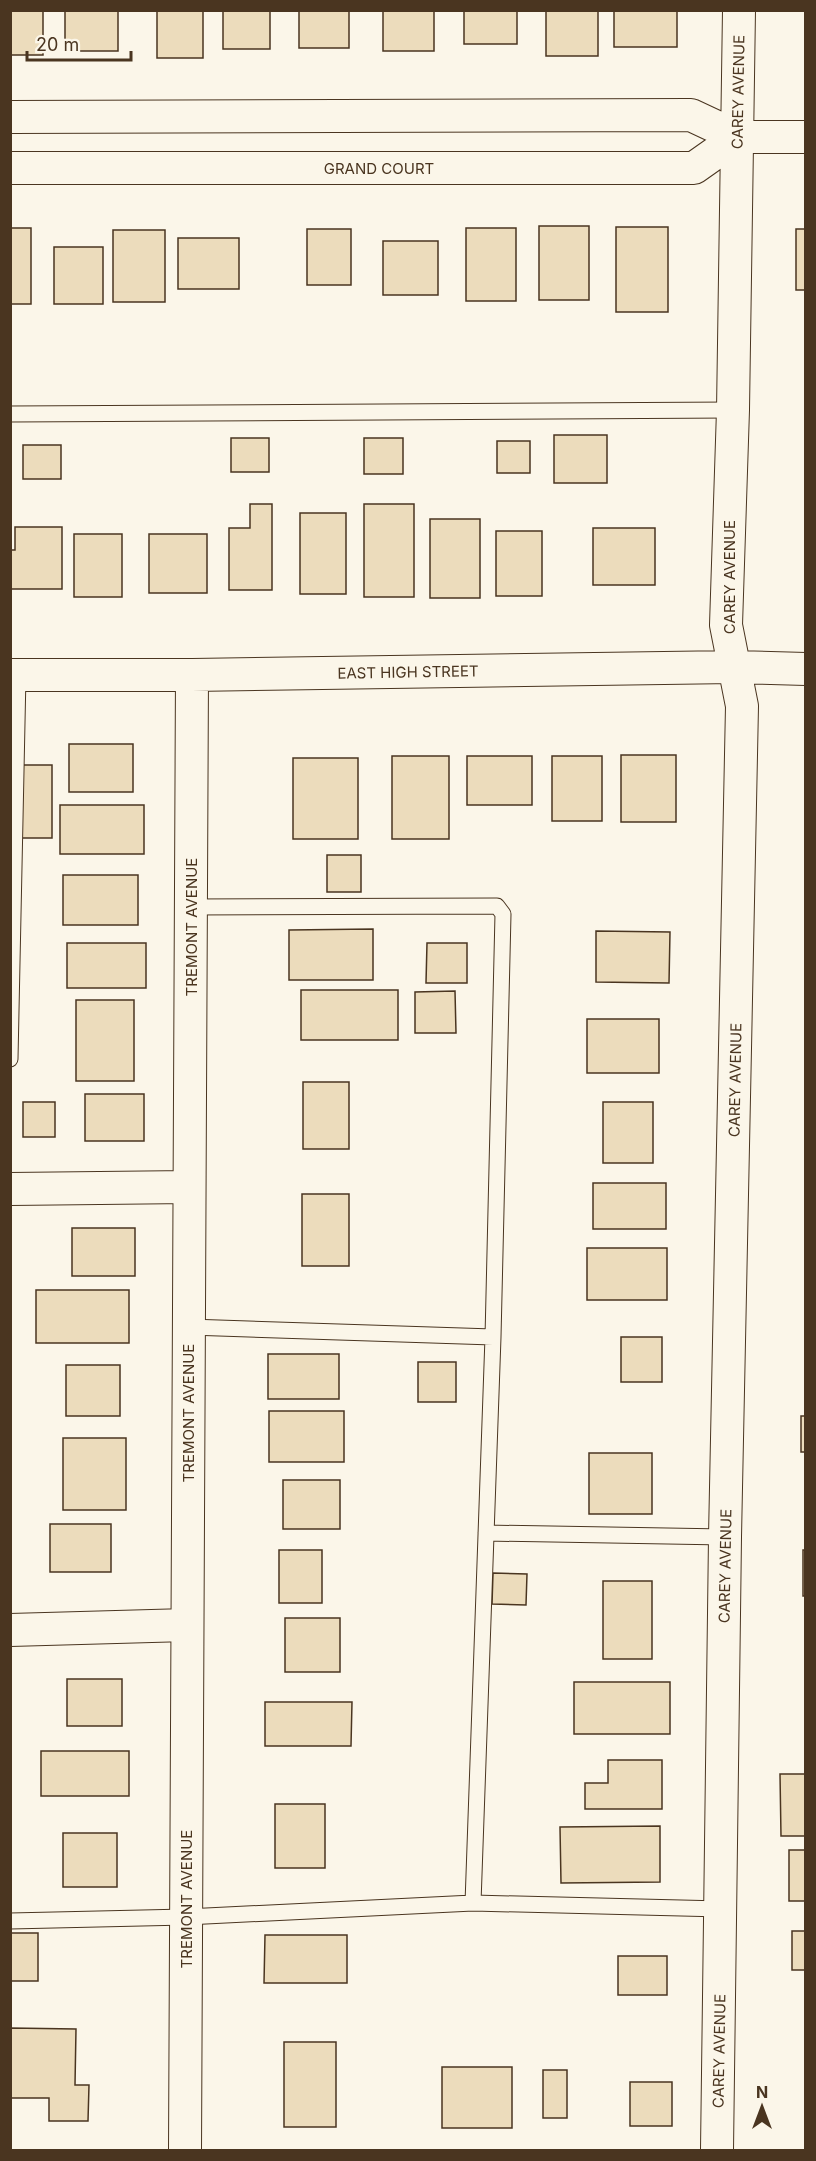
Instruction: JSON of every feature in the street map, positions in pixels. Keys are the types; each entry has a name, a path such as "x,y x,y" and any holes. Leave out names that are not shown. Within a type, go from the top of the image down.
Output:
{"street":[{"name":"CAREY AVENUE","path":"717,2151 722,1909 725,1537 742,706 726,625 733,410 739,10"},
{"path":"10,117 691,115 738,137 806,137"},
{"name":"GRAND COURT","path":"10,168 694,168 738,137"},
{"name":"EAST HIGH STREET","path":"14,675 192,675 733,667 806,669"},
{"name":"TREMONT AVENUE","path":"185,2151 192,675"},
{"path":"10,1189 189,1188"},
{"path":"10,1630 187,1625"}],"lane":[{"path":"10,414 733,410"},
{"path":"10,1059 14,675"},
{"path":"191,907 496,906 503,914 493,1338 473,1903"},
{"path":"189,1327 493,1338"},
{"path":"486,1533 725,1537"},
{"path":"10,1921 186,1917 473,1903 722,1909"}],"building":[{"path":"10,10 43,10 43,55 10,55"},
{"path":"65,10 118,10 118,51 65,51"},
{"path":"157,10 203,10 203,58 157,58"},
{"path":"223,10 270,10 270,49 223,49"},
{"path":"299,10 349,10 349,48 299,48"},
{"path":"383,10 434,10 434,51 383,51"},
{"path":"464,10 517,10 517,44 464,44"},
{"path":"546,10 598,10 598,56 546,56"},
{"path":"614,10 677,10 677,47 614,47"},
{"path":"539,226 589,226 589,300 539,300"},
{"path":"616,227 668,227 668,312 616,312"},
{"path":"10,228 31,228 31,304 10,304"},
{"path":"466,228 516,228 516,301 466,301"},
{"path":"307,229 351,229 351,285 307,285"},
{"path":"796,229 806,229 806,290 796,290"},
{"path":"113,230 165,230 165,302 113,302"},
{"path":"178,238 239,238 239,289 178,289"},
{"path":"383,241 438,241 438,295 383,295"},
{"path":"54,247 103,247 103,304 54,304"},
{"path":"554,435 607,435 607,483 554,483"},
{"path":"231,438 269,438 269,472 231,472"},
{"path":"364,438 403,438 403,474 364,474"},
{"path":"497,441 530,441 530,473 497,473"},
{"path":"23,445 61,445 61,479 23,479"},
{"path":"250,504 272,504 272,590 229,590 229,528 250,528"},
{"path":"364,504 414,504 414,597 364,597"},
{"path":"300,513 346,513 346,594 300,594"},
{"path":"430,519 480,519 480,598 430,598"},
{"path":"15,527 62,527 62,589 10,589 10,550 15,550"},
{"path":"593,528 655,528 655,585 593,585"},
{"path":"496,531 542,531 542,596 496,596"},
{"path":"74,534 122,534 122,597 74,597"},
{"path":"149,534 207,534 207,593 149,593"},
{"path":"69,744 133,744 133,792 69,792"},
{"path":"621,755 676,755 676,822 621,822"},
{"path":"392,756 449,756 449,839 392,839"},
{"path":"467,756 532,756 532,805 467,805"},
{"path":"552,756 602,756 602,821 552,821"},
{"path":"293,758 358,758 358,839 293,839"},
{"path":"19,765 52,765 52,838 19,838"},
{"path":"60,805 144,805 144,854 60,854"},
{"path":"327,855 361,855 361,892 327,892"},
{"path":"63,875 138,875 138,925 63,925"},
{"path":"373,929 373,980 289,980 289,930"},
{"path":"596,931 670,932 669,983 596,982"},
{"path":"67,943 146,943 146,988 67,988"},
{"path":"427,943 467,943 467,983 426,983"},
{"path":"301,990 398,990 398,1040 301,1040"},
{"path":"455,991 456,1033 415,1033 415,992"},
{"path":"76,1000 134,1000 134,1081 76,1081"},
{"path":"587,1019 659,1019 659,1073 587,1073"},
{"path":"303,1082 349,1082 349,1149 303,1149"},
{"path":"85,1094 144,1094 144,1141 85,1141"},
{"path":"23,1102 55,1102 55,1137 23,1137"},
{"path":"603,1102 653,1102 653,1163 603,1163"},
{"path":"593,1183 666,1183 666,1229 593,1229"},
{"path":"302,1194 349,1194 349,1266 302,1266"},
{"path":"72,1228 135,1228 135,1276 72,1276"},
{"path":"587,1248 667,1248 667,1300 587,1300"},
{"path":"36,1290 129,1290 129,1343 36,1343"},
{"path":"621,1337 662,1337 662,1382 621,1382"},
{"path":"268,1354 339,1354 339,1399 268,1399"},
{"path":"418,1362 456,1362 456,1402 418,1402"},
{"path":"66,1365 120,1365 120,1416 66,1416"},
{"path":"269,1411 344,1411 344,1462 269,1462"},
{"path":"801,1416 806,1416 806,1452 801,1452"},
{"path":"63,1438 126,1438 126,1510 63,1510"},
{"path":"589,1453 652,1453 652,1514 589,1514"},
{"path":"283,1480 340,1480 340,1529 283,1529"},
{"path":"50,1524 111,1524 111,1572 50,1572"},
{"path":"279,1550 322,1550 322,1603 279,1603"},
{"path":"803,1550 806,1550 806,1596 803,1596"},
{"path":"493,1573 527,1574 526,1605 492,1604"},
{"path":"603,1581 652,1581 652,1659 603,1659"},
{"path":"285,1618 340,1618 340,1672 285,1672"},
{"path":"67,1679 122,1679 122,1726 67,1726"},
{"path":"574,1682 670,1682 670,1734 574,1734"},
{"path":"265,1702 352,1702 351,1746 265,1746"},
{"path":"41,1751 129,1751 129,1796 41,1796"},
{"path":"608,1760 662,1760 662,1809 585,1809 585,1783 608,1783"},
{"path":"780,1774 806,1774 806,1836 781,1836"},
{"path":"275,1804 325,1804 325,1868 275,1868"},
{"path":"660,1826 660,1882 561,1883 560,1827"},
{"path":"63,1833 117,1833 117,1887 63,1887"},
{"path":"789,1850 806,1850 806,1901 789,1901"},
{"path":"792,1931 806,1931 806,1970 792,1970"},
{"path":"10,1933 38,1933 38,1981 10,1981"},
{"path":"265,1935 347,1935 347,1983 264,1983"},
{"path":"618,1956 667,1956 667,1995 618,1995"},
{"path":"10,2028 76,2029 75,2085 89,2085 88,2121 49,2121 49,2098 10,2098"},
{"path":"284,2042 336,2042 336,2127 284,2127"},
{"path":"442,2067 512,2067 512,2128 442,2128"},
{"path":"543,2070 567,2070 567,2118 543,2118"},
{"path":"630,2082 672,2082 672,2126 630,2126"}]}
